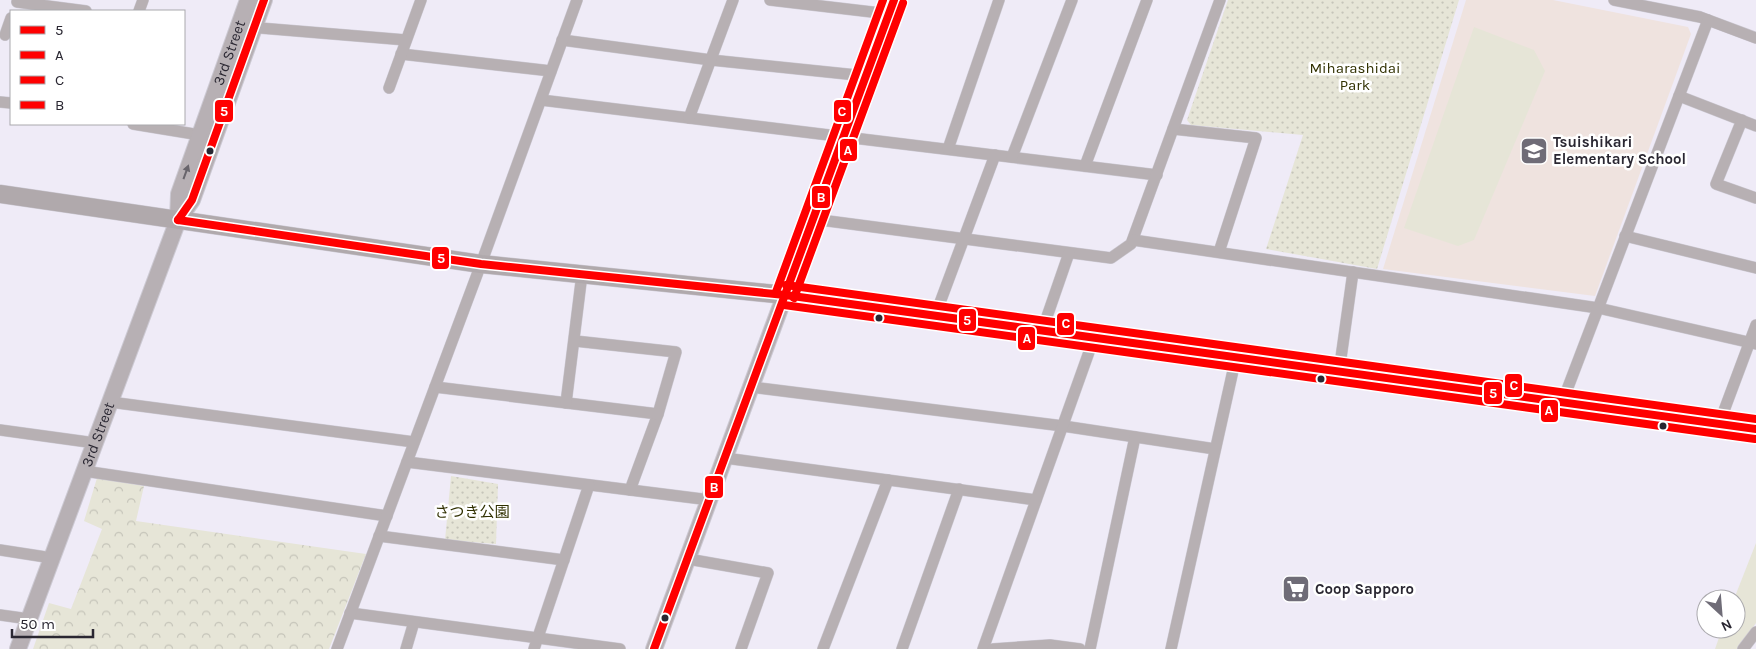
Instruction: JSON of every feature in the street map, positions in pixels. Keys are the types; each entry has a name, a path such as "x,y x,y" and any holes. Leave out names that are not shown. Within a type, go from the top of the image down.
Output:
{"main road":[{"path":"0,194 481,264 785,295 1756,430"}],"street":[{"name":"3rd Street","path":"18,649 178,220 192,200 246,26 248,0"},
{"name":"3rd Street","path":"178,220 179,194 200,135 246,26 264,0"},
{"path":"389,88 421,0"},
{"path":"337,649 481,264 577,0"},
{"path":"690,118 733,0"},
{"path":"654,649 891,7 770,0"},
{"path":"948,149 999,0"},
{"path":"1012,157 1072,0"},
{"path":"1084,166 1147,0"},
{"path":"813,219 1111,258 1131,244 1133,240 1216,1"},
{"path":"1620,1 1708,20 1756,38"},
{"path":"16,4 76,10"},
{"path":"1562,403 1708,20"},
{"path":"5,35 10,21"},
{"path":"246,26 406,40"},
{"path":"562,40 711,60 866,76"},
{"path":"401,54 551,71"},
{"path":"1679,96 1756,126"},
{"path":"541,100 1156,175"},
{"path":"1742,120 1716,184 1756,198"},
{"path":"139,125 200,135"},
{"path":"1173,129 1256,138 1219,252"},
{"path":"935,316 995,155"},
{"path":"1626,236 1756,268"},
{"path":"1133,240 1598,308 1753,343"},
{"path":"1042,331 1069,253"},
{"path":"1339,372 1353,272"},
{"path":"566,403 582,274"},
{"path":"1720,424 1753,343 1756,325"},
{"path":"984,649 1094,338"},
{"path":"575,341 676,352 658,414 630,490"},
{"path":"1171,649 1236,358"},
{"path":"435,387 658,414"},
{"path":"751,387 1063,426 1215,449"},
{"path":"110,402 414,442"},
{"path":"0,430 95,443"},
{"path":"1090,649 1135,437"},
{"path":"725,458 1036,500"},
{"path":"407,462 710,500"},
{"path":"84,471 386,516"},
{"path":"823,649 888,480"},
{"path":"536,644 589,485"},
{"path":"902,649 959,489"},
{"path":"379,536 564,560"},
{"path":"0,550 52,558"},
{"path":"688,559 768,573 741,649"},
{"path":"350,613 414,622 536,644 620,649"},
{"path":"0,615 29,619"},
{"path":"406,649 414,622"},
{"path":"1743,649 1756,632"},
{"path":"993,649 1050,645 1080,649"}],"shaded area":[{"name":"Tsuishikari Elementary School","path":"1466,0 1553,0 1688,27 1691,34 1595,296 1383,269"}],"green space":[{"name":"Miharashidai Park","path":"1228,0 1459,0 1377,269 1266,249 1303,135 1191,125 1187,120"},
{"path":"1474,27 1534,50 1545,71 1474,240 1458,246 1404,228"},
{"name":"さつき公園","path":"451,476 498,484 496,544 445,540"},
{"path":"97,478 144,486 136,521 366,554 329,649 33,649 49,603 71,609 102,529 84,521"},
{"path":"1756,543 1756,623 1746,637 1746,589 1738,589"},
{"path":"1718,639 1744,639 1737,649 1715,649"}],"transit line":[{"name":"5","path":"178,220 192,200 264,0"},
{"name":"C","path":"776,292 883,0"},
{"name":"B","path":"654,649 894,0"},
{"name":"A","path":"794,298 903,3"},
{"name":"5","path":"178,220 481,264 785,295 1756,429"},
{"name":"C","path":"786,285 1756,419"},
{"name":"A","path":"784,305 1755,439"}],"place":[{"name":"Tsuishikari Elementary School","path":"1534,151"},
{"name":"Coop Sapporo","path":"1296,589"}]}
